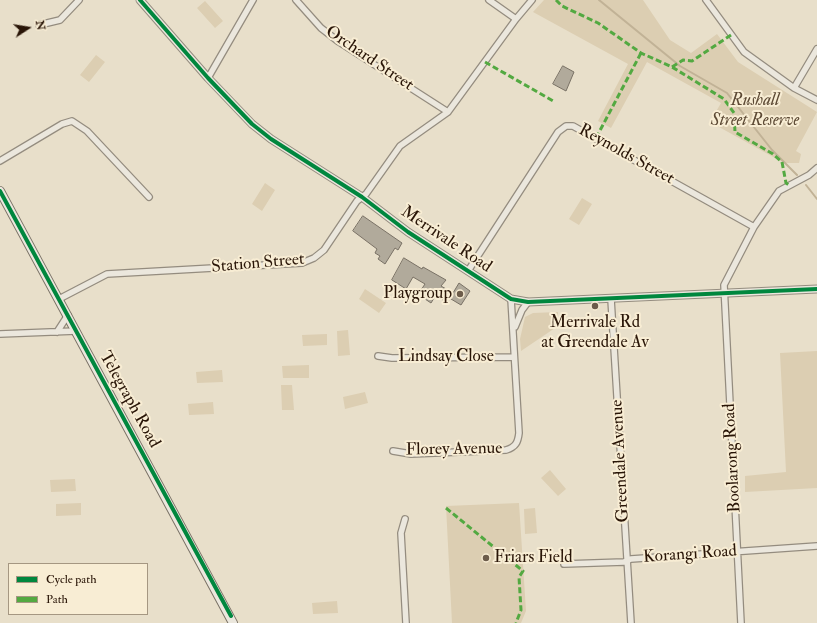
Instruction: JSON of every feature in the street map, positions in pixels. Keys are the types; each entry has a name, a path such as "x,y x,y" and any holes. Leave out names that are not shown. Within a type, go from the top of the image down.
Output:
{"main road":[{"name":"Telegraph Road","path":"0,191 233,623"}],"street":[{"path":"39,25 60,20 79,0"},
{"name":"Merrivale Road","path":"140,0 208,78 252,124 362,197 408,232 511,299 528,302 817,289"},
{"path":"208,78 253,0"},
{"name":"Orchard Street","path":"296,0 321,28 339,42 448,112"},
{"path":"489,0 516,19"},
{"name":"Station Street","path":"59,299 107,274 308,261 324,250 357,201 362,197 400,146 448,112 516,19 532,0"},
{"path":"706,0 744,52 794,88 817,100"},
{"path":"794,88 817,49"},
{"path":"0,161 62,124 72,121 87,131 148,198"},
{"name":"Reynolds Street","path":"468,271 558,132 566,126 573,126 602,141 754,227"},
{"name":"Boolarong Road","path":"741,623 724,293 725,281 754,227 779,191 809,175 817,168"},
{"name":"Florey Avenue","path":"393,451 411,454 506,450 515,446 518,441 519,433 514,357 514,329 511,299"},
{"name":"Greendale Avenue","path":"611,299 631,623"},
{"name":"Florey Avenue","path":"514,329 522,310 528,302"},
{"path":"57,332 68,315"},
{"path":"0,334 76,331"},
{"name":"Lindsay Close","path":"378,356 392,358 514,357"},
{"path":"405,519 401,533 406,623"},
{"name":"Korangi Road","path":"564,564 627,561 817,546"}],"green space":[{"name":"Rushall Street Reserve","path":"544,0 643,0 670,40 691,53 717,34 738,62 817,112 796,151 801,154 799,163 784,163 710,122 721,103 647,62 611,128 598,121 628,64 533,12"},
{"path":"205,1 223,21 215,28 197,8"},
{"path":"96,55 105,62 89,82 80,75"},
{"path":"265,183 275,190 262,211 252,204"},
{"path":"582,198 592,204 579,225 569,219"},
{"path":"365,289 386,303 379,313 359,299"},
{"path":"558,312 558,326 521,351 520,339 525,317 533,313"},
{"path":"348,330 350,355 338,356 337,331"},
{"path":"327,334 327,345 303,346 302,335"},
{"path":"817,351 817,488 745,492 745,476 786,472 780,353"},
{"path":"309,365 309,378 283,378 282,366"},
{"path":"222,370 223,382 197,383 196,372"},
{"path":"281,385 292,385 294,410 282,410"},
{"path":"365,392 368,403 345,409 343,397"},
{"path":"213,402 214,414 189,415 188,404"},
{"path":"550,470 566,489 558,496 541,478"},
{"path":"75,479 76,491 51,492 50,480"},
{"path":"81,503 81,515 56,516 56,504"},
{"name":"Friars Field","path":"519,503 526,611 521,623 452,623 446,506"},
{"path":"535,508 537,533 525,534 524,509"},
{"path":"337,601 338,613 313,614 312,603"}],"building":[{"path":"563,66 574,72 566,91 553,84"},
{"path":"363,216 402,243 398,250 395,248 385,264 378,259 380,256 375,253 377,249 353,231"},
{"path":"404,258 422,269 423,267 446,280 441,286 453,293 459,283 470,291 461,305 446,296 443,300 436,295 431,303 419,293 425,284 413,277 406,289 392,280"}],"waterway":[{"path":"599,0 680,66 727,93 772,150 797,175"},
{"path":"806,185 817,199"}],"marked path":[{"path":"556,0 562,6 598,23 641,53 672,67 724,99 734,113 735,132 773,154 782,162 786,183 789,185"},
{"path":"672,67 683,60 692,61 731,35"},
{"path":"596,138 641,53"},
{"path":"485,62 555,102"},
{"path":"446,508 523,571 519,577 521,610 516,623"}],"cycle path":[{"path":"140,0 208,78 252,124 271,139 362,197 408,232 511,299 528,302 817,289"},
{"path":"0,191 231,616"}],"place":[{"name":"Playgroup","path":"460,294"},
{"name":"Merrivale Rd at Greendale Av","path":"595,306"},
{"name":"Friars Field","path":"486,558"}]}
